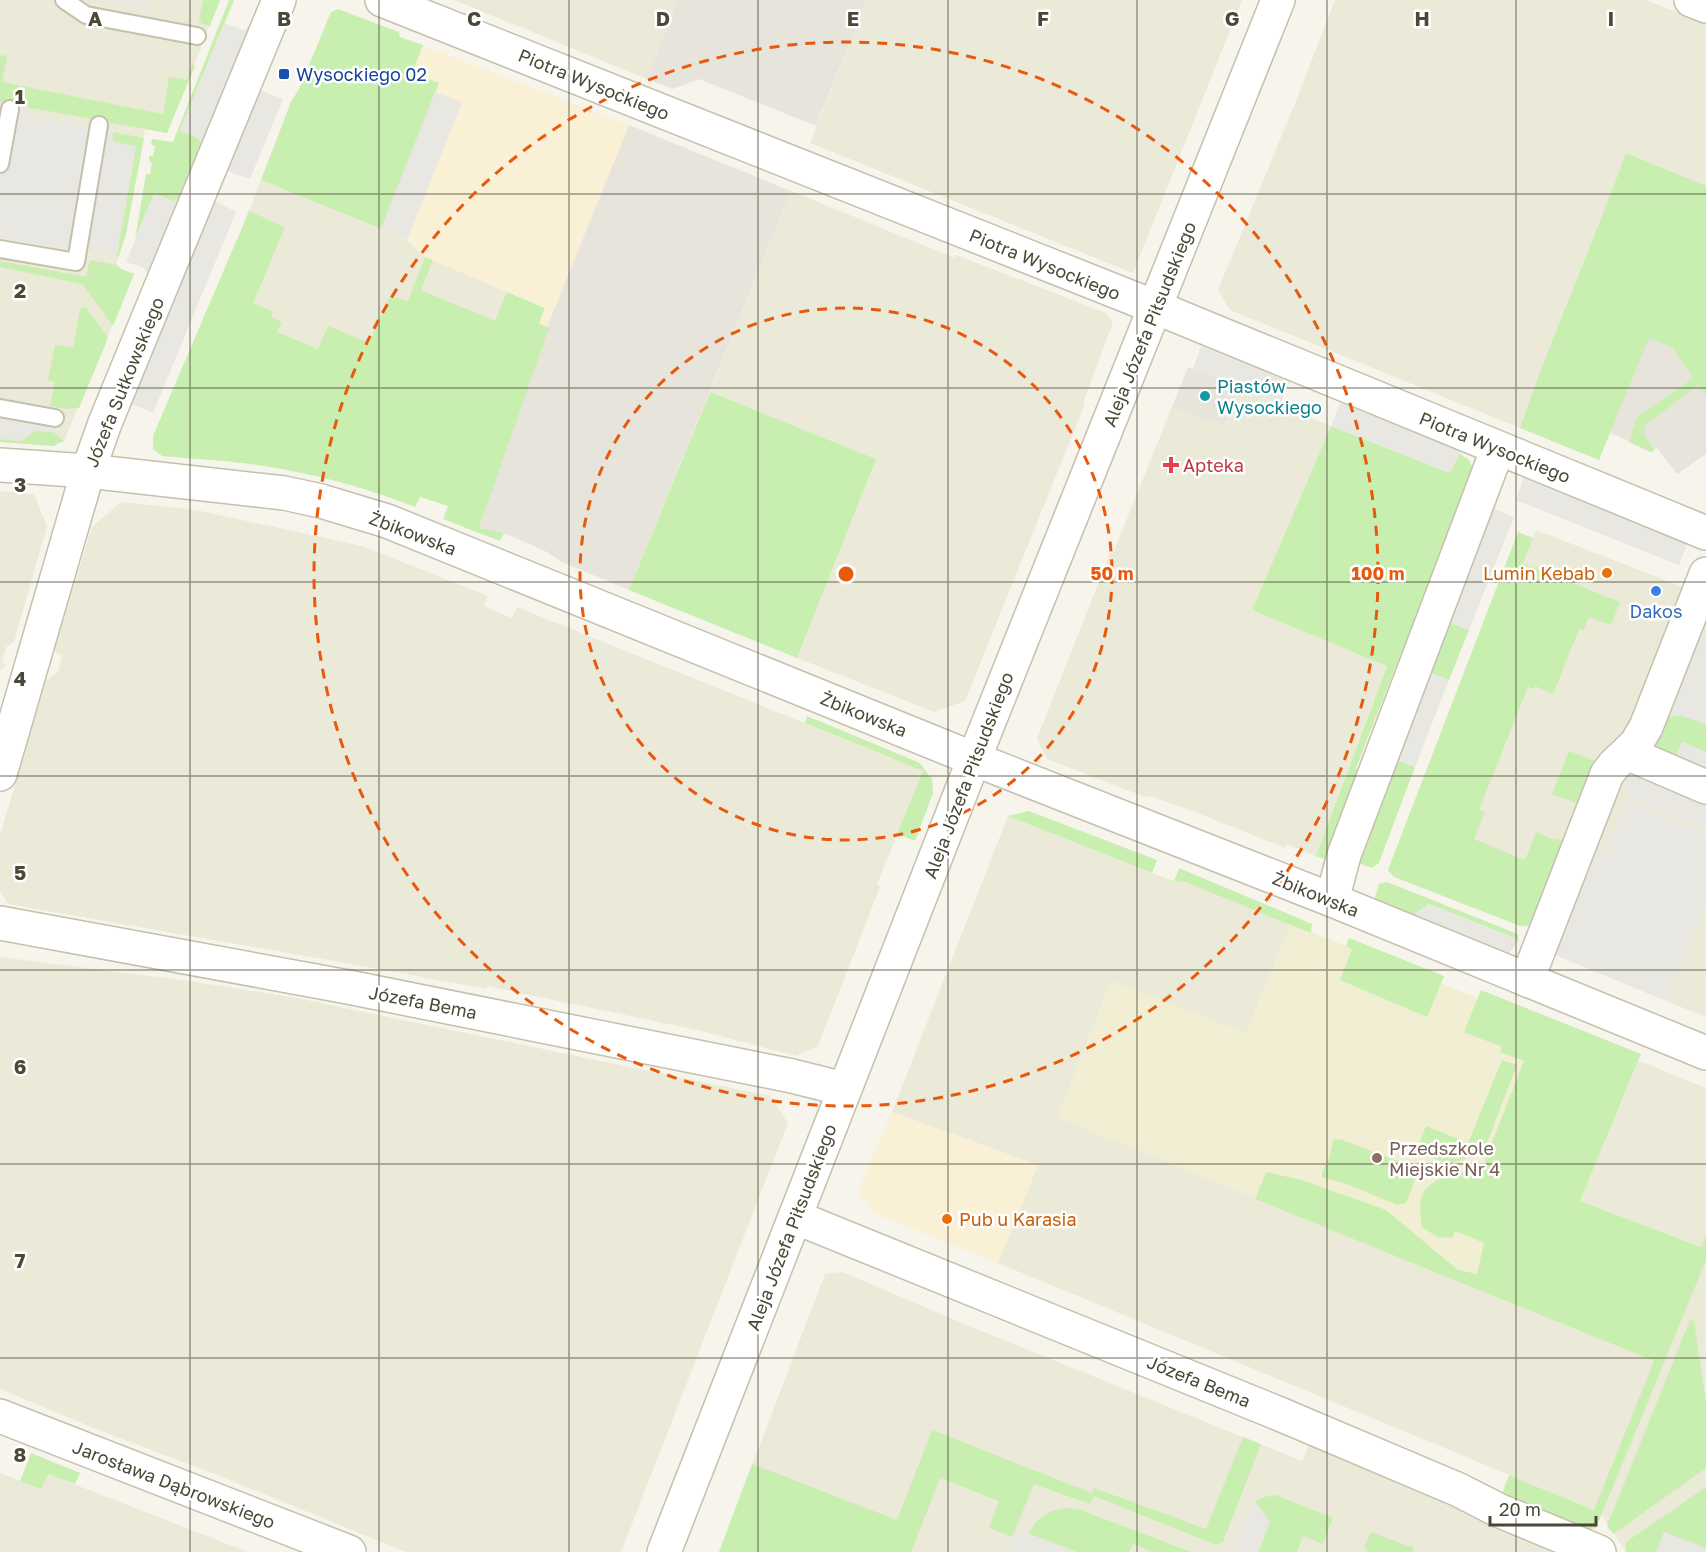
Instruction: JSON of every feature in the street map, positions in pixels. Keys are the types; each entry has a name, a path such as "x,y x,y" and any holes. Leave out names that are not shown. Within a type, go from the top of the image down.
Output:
{"street":[{"name":"Józefa Sułkowskiego","path":"0,774 88,471 105,423 279,0"},
{"name":"Piotra Wysockiego","path":"382,0 1155,307 1706,533"},
{"name":"Aleja Józefa Piłsudskiego","path":"664,1552 974,759 1278,0"},
{"path":"1691,0 1706,6"},
{"path":"1332,900 1344,855 1498,448"},
{"name":"Żbikowska","path":"0,465 88,471 284,493 321,501 376,518 974,759 1332,900 1706,1053"},
{"path":"1527,980 1607,774 1628,753 1646,727 1706,574"},
{"path":"1628,753 1706,787"},
{"name":"Józefa Bema","path":"0,923 348,987 792,1076 844,1089"},
{"name":"Józefa Bema","path":"795,1216 1271,1411 1599,1552"},
{"name":"Jarosława Dąbrowskiego","path":"0,1416 349,1552"}],"lane":[{"path":"64,0 86,15 197,36"},
{"path":"0,164 10,108"},
{"path":"0,249 76,262 99,125"},
{"path":"0,408 55,418"}],"shaded area":[{"path":"0,0 220,0 167,133 145,129 126,234 116,264 121,269 134,274 64,441 53,446 0,442"},
{"path":"100,0 150,0 149,9"},
{"path":"454,0 678,0 647,79"},
{"path":"678,0 867,0 816,126 699,79 673,89 647,79"},
{"path":"867,0 1242,0 1133,273 810,143"},
{"path":"1335,0 1646,0 1706,24 1706,186 1626,153 1542,364 1520,428 1230,310 1218,290"},
{"path":"225,23 243,30 249,27 201,143 198,138 180,130"},
{"path":"400,37 629,125 549,328 539,324 545,307 425,257 407,240 261,180"},
{"path":"260,90 283,99 250,179 227,171"},
{"path":"435,92 462,102 407,240 381,229"},
{"path":"0,102 25,107 23,115 113,132 112,139 115,142 136,146 117,255 0,236"},
{"path":"629,125 791,191 629,590 562,562 547,552 504,533 479,528 548,325"},
{"path":"1626,153 1706,186 1706,454 1677,474 1657,448 1651,452 1609,432 1599,460 1520,428 1542,364"},
{"path":"261,180 407,240 425,257 545,308 403,489 167,422"},
{"path":"791,191 955,258 956,255 1106,313 1113,322 1083,403 1085,404 965,701 934,712 797,658 876,459 710,392"},
{"path":"154,194 174,201 178,198 147,274 144,268 126,262"},
{"path":"215,201 236,212 153,413 134,405 129,408"},
{"path":"1201,346 1290,382 1280,404 1193,369"},
{"path":"1188,367 1238,387 1223,426 1172,407"},
{"path":"1238,387 1331,426 1252,610 1387,665 1316,856 1287,844 1285,848 1177,805 1151,796 1145,797 1047,759 1037,739 1110,553 1113,553 1172,407 1223,426"},
{"path":"0,397 59,408 55,432 35,431 22,441 0,439"},
{"path":"1340,403 1461,451 1450,473 1331,426"},
{"path":"1524,477 1690,544 1687,545 1679,565 1516,500"},
{"path":"0,491 34,494 47,526 14,642 6,647 2,662 7,666 0,670"},
{"path":"121,502 196,510 362,546 488,596 484,606 512,618 517,607 923,771 877,884 880,887 818,1046 796,1056 702,1031 487,986 487,989 8,904 0,891 0,835 46,681 58,672 62,656 54,651 92,527"},
{"path":"1491,508 1514,517 1469,630 1446,621"},
{"path":"1536,530 1688,589 1706,585 1706,834 1626,801 1606,855 1595,852 1561,940 1394,877 1388,870 1518,532 1533,538"},
{"path":"1706,606 1706,724 1679,715 1669,717 1656,725"},
{"path":"1426,671 1449,680 1415,767 1392,758"},
{"path":"1682,742 1706,752 1706,777 1673,763"},
{"path":"1626,773 1636,773 1706,800 1706,828 1624,796"},
{"path":"1626,801 1706,834 1706,902 1666,1001 1555,955 1595,851 1606,855"},
{"path":"1008,816 1152,873 1174,881 1185,882 1291,924 1246,1033 1057,1117 1654,1361 1700,1246 1580,1201 1638,1062 1706,1088 1706,1552 1626,1552 1601,1514 1594,1510 998,1263 1038,1165 892,1112"},
{"path":"1706,902 1706,1017 1666,1001"},
{"path":"1429,904 1519,940 1507,956 1410,917"},
{"name":"Przedszkole Miejskie Nr 4","path":"1291,924 1638,1062 1580,1201 1700,1246 1654,1361 1057,1117 1111,980 1246,1033"},
{"path":"0,957 189,981 297,998 770,1096 788,1123 621,1552 406,1552 0,1389"},
{"path":"892,1112 1038,1165 998,1263 871,1212 859,1188"},
{"path":"842,1272 1302,1461 1310,1443 1573,1552 719,1552 825,1274"},
{"path":"0,1473 20,1481 48,1474 248,1552 0,1552"},
{"path":"1255,1502 1270,1522 1258,1552 1233,1552 1252,1505"},
{"path":"1016,1529 1022,1531 1077,1552 1007,1552"},
{"path":"1664,1532 1706,1548 1706,1552 1656,1552"}],"green space":[{"path":"203,0 220,0 210,26 202,24 199,19"},
{"path":"229,0 234,0 180,130 198,138 201,143 178,198 174,201 154,194 135,239 146,174 150,174 152,163 149,161 149,156 153,156 155,146 151,145 152,139 173,142"},
{"path":"338,9 399,32 400,37 423,45 412,73 439,83 381,229 261,180 291,102 299,89 331,12"},
{"path":"0,55 7,56 2,82 163,114 169,77 187,80 192,65 195,66 167,133 0,102"},
{"path":"113,132 144,138 126,234 119,256 117,255 136,147 115,142 112,140"},
{"path":"1626,153 1706,186 1706,396 1698,385 1645,425 1644,435 1654,450 1651,452 1629,442 1637,417 1693,378 1672,347 1649,338 1599,460 1520,428"},
{"path":"249,211 285,227 253,303 273,312 271,317 282,322 277,332 318,349 328,326 369,343 390,296 408,301 425,257 433,260 421,290 495,321 507,292 545,308 539,323 549,328 479,528 504,533 500,541 443,519 448,506 420,497 415,507 354,486 292,471 228,461 162,456 153,449 153,436"},
{"path":"90,260 116,265 134,274 113,326 82,284 0,267 0,261 86,277"},
{"path":"86,307 108,338 79,408 67,409 50,406 55,382 48,380 55,345 73,348 80,309"},
{"path":"710,392 876,459 797,658 629,590"},
{"path":"1331,426 1450,473 1459,453 1469,460 1472,466 1470,477 1356,768 1360,774 1330,861 1316,856 1387,666 1252,610"},
{"path":"35,431 53,432 64,441 53,446 0,442 0,439 22,441"},
{"path":"1518,532 1533,538 1523,563 1620,602 1611,625 1589,617 1584,630 1579,629 1553,694 1535,686 1534,689 1528,687 1479,810 1485,812 1474,839 1525,860 1536,832 1549,838 1564,840 1536,923 1520,926 1394,877 1388,870"},
{"path":"1446,621 1469,630 1449,680 1426,671"},
{"path":"1679,715 1706,724 1706,752 1682,742 1673,763 1658,747 1656,725 1669,717"},
{"path":"807,716 920,763 932,777 933,793 915,841 897,834 923,771 805,723"},
{"path":"1569,751 1595,761 1598,770 1579,804 1552,794"},
{"path":"1392,758 1415,767 1379,863 1372,868 1356,862"},
{"path":"1029,811 1157,860 1152,873 1008,816"},
{"path":"1179,868 1312,924 1311,933 1185,882 1174,881"},
{"path":"1387,882 1518,934 1519,940 1429,904 1410,917 1374,902 1379,884"},
{"path":"1349,938 1444,976 1427,1017 1340,980 1352,949 1346,946"},
{"path":"1481,990 1641,1054 1580,1201 1701,1247 1706,1236 1706,1260 1596,1528 1579,1532 1500,1499 1509,1475 1594,1510 1654,1361 1255,1199 1266,1172 1302,1180 1386,1210 1458,1270 1477,1274 1484,1243 1455,1231 1452,1238 1437,1237 1422,1227 1420,1203 1426,1188 1432,1183 1461,1170 1465,1177 1487,1169 1485,1160 1524,1061 1500,1052 1502,1047 1464,1032"},
{"path":"1502,1060 1517,1065 1483,1153 1449,1164 1416,1152 1426,1126 1468,1143"},
{"path":"1340,1139 1415,1168 1417,1174 1406,1203 1397,1205 1352,1186 1322,1177 1333,1140"},
{"path":"1690,1320 1694,1321 1706,1403 1706,1468 1613,1534 1607,1526"},
{"path":"932,1430 1092,1493 1094,1488 1206,1529 1243,1437 1261,1444 1223,1542 1216,1545 1094,1496 1090,1504 1034,1484 1012,1537 989,1528 999,1501 940,1478 911,1552 719,1552 752,1464 897,1520"},
{"path":"31,1453 80,1473 75,1484 48,1474 41,1489 20,1481"},
{"path":"1706,1487 1706,1548 1664,1532 1656,1552 1626,1552 1626,1542"},
{"path":"1276,1495 1333,1518 1323,1544 1303,1536 1297,1552 1258,1552 1270,1522 1255,1502 1264,1497"},
{"path":"1066,1508 1078,1509 1191,1552 1153,1552 1133,1544 1129,1552 1077,1552 1029,1534 1035,1523 1043,1516"},
{"path":"1371,1532 1414,1548 1412,1552 1366,1552 1367,1549 1364,1548"}],"place":[{"name":"Wysockiego 02","path":"284,74"},
{"name":"Piastów Wysockiego","path":"1205,396"},
{"name":"Apteka","path":"1171,465"},
{"name":"Lumin Kebab","path":"1607,573"},
{"name":"Dakos","path":"1656,591"},
{"name":"Przedszkole Miejskie Nr 4","path":"1377,1158"},
{"name":"Pub u Karasia","path":"947,1219"}]}
